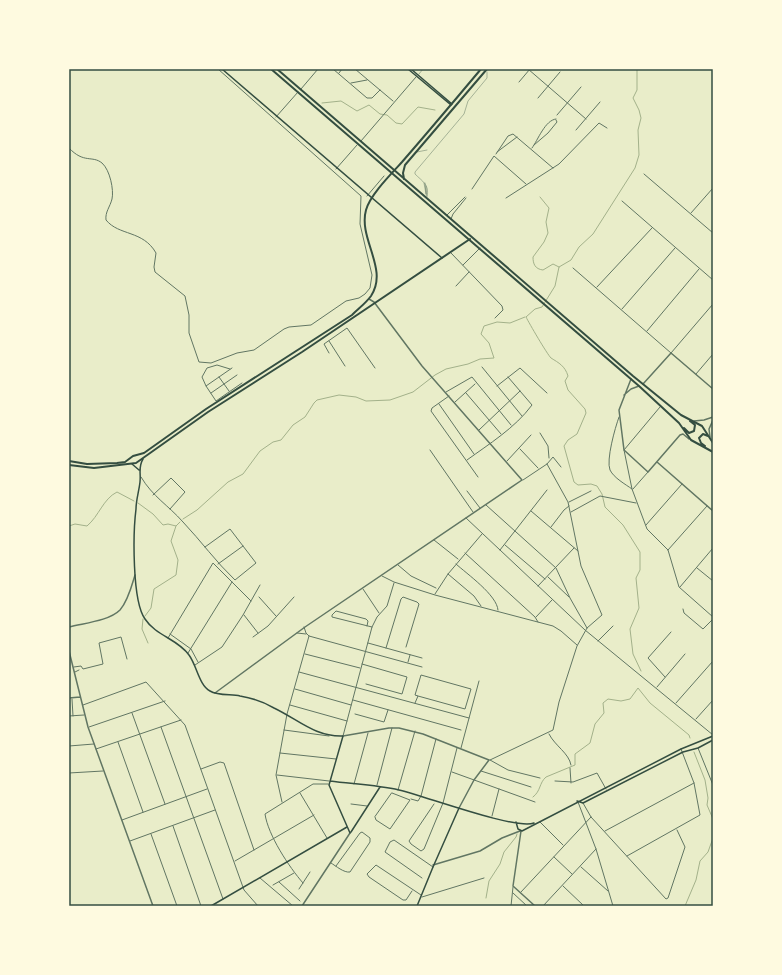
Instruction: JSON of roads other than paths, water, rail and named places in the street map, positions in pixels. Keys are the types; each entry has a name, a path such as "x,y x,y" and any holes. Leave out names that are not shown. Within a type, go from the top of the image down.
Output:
{"main road":[{"path":"222,69 371,200 442,258"},
{"path":"272,69 392,174 542,301 639,386 689,433 692,433 695,430 694,423 679,414 427,200 277,69"},
{"path":"408,69 417,75"},
{"path":"411,69 451,105"},
{"path":"69,461 87,464 125,462 146,451 206,409 350,316 368,299 375,288 377,278 364,225 366,211 371,200 481,69"},
{"path":"405,180 404,167 487,70"},
{"path":"432,127 431,130 433,132"},
{"path":"69,465 94,468 132,464 140,461 208,412 450,253 470,239 471,236"},
{"path":"679,414 703,427 713,443"},
{"path":"679,423 692,441 712,451"},
{"path":"712,451 701,443 700,436 706,435 713,443"},
{"path":"138,455 141,457 140,461"},
{"path":"139,472 144,457"},
{"path":"132,464 137,467 140,475 140,484 135,510 136,573 139,606 145,620 153,628 188,653 206,687 215,693 241,696 257,700 287,714 313,730 329,736 343,736 329,784 350,833 380,787"},
{"path":"132,582 137,584"},
{"path":"521,831 577,801 606,789 681,749 713,736"},
{"path":"577,801 583,803 683,752 698,748 713,740"},
{"path":"330,781 398,790 522,824 531,824 540,821"},
{"path":"417,906 433,866 460,808"},
{"path":"516,822 517,827 521,831"},
{"path":"517,827 522,824"},
{"path":"521,831 524,827 522,824"},
{"path":"210,906 347,827"}],"street":[{"path":"69,148 79,157 98,161 105,166 111,182 112,195 106,220 114,226 140,236 150,245 156,252 154,267 155,272 185,296 189,315 189,333 199,362 211,363 237,353 254,350 284,329 294,326 306,326 315,323 346,302 362,296 370,288 372,275 371,267 360,224 361,196 218,69"},
{"path":"301,90 318,69"},
{"path":"333,69 368,99 380,90"},
{"path":"338,74 342,69"},
{"path":"356,69 394,102"},
{"path":"519,82 529,69 586,119"},
{"path":"538,98 560,72"},
{"path":"360,80 362,74"},
{"path":"360,142 417,75"},
{"path":"350,83 360,80 368,80"},
{"path":"557,115 580,87"},
{"path":"276,117 298,92"},
{"path":"576,130 600,102"},
{"path":"531,149 544,129 552,120 556,119 556,122 548,133 534,145"},
{"path":"506,198 553,168 584,140 599,123 607,128"},
{"path":"517,136 496,154 510,134 517,136 553,168"},
{"path":"336,169 358,144"},
{"path":"472,189 494,156 527,185"},
{"path":"644,174 713,233"},
{"path":"367,196 384,176"},
{"path":"690,214 712,188"},
{"path":"446,216 466,198 453,214 451,220"},
{"path":"622,201 713,280"},
{"path":"596,288 652,227"},
{"path":"621,310 675,247"},
{"path":"463,265 480,248"},
{"path":"450,253 503,307 503,310 495,318"},
{"path":"573,268 713,389"},
{"path":"646,331 700,269"},
{"path":"456,286 469,272"},
{"path":"368,299 375,303 428,373 450,396 522,480"},
{"path":"644,384 713,304"},
{"path":"329,353 324,345 336,335 348,328 375,368"},
{"path":"336,329 339,333"},
{"path":"333,331 336,335"},
{"path":"328,341 345,366"},
{"path":"696,374 713,354"},
{"path":"206,386 231,368 217,366 207,368 202,377 206,386 216,401 242,383"},
{"path":"482,367 522,417"},
{"path":"497,386 517,369 521,369 547,393"},
{"path":"211,394 237,375"},
{"path":"219,377 229,392"},
{"path":"446,392 470,377 512,426"},
{"path":"467,460 512,426 532,405 508,377"},
{"path":"631,379 623,396 619,417 612,438 609,465 612,472 632,489"},
{"path":"455,402 476,383"},
{"path":"623,396 631,389 639,386"},
{"path":"479,430 520,391"},
{"path":"466,393 501,435"},
{"path":"450,396 431,408 431,411 478,477"},
{"path":"438,403 474,454"},
{"path":"624,450 661,406"},
{"path":"619,417 632,489 646,526 668,550 673,562 679,587 713,617"},
{"path":"693,421 713,417"},
{"path":"710,437 709,429 713,420"},
{"path":"215,693 304,627 363,589 466,517 547,464 550,459 548,446 540,433"},
{"path":"506,461 531,435"},
{"path":"632,489 681,435 692,441"},
{"path":"519,448 538,469"},
{"path":"430,450 473,513"},
{"path":"624,450 648,472"},
{"path":"550,459 554,457 561,467"},
{"path":"657,462 713,511"},
{"path":"460,808 474,780 489,760 548,733 554,728 559,702 578,646 585,630 600,617 602,613 583,571 568,502 547,464"},
{"path":"140,475 153,495 170,510 205,547 218,564 235,580 256,563 229,529 205,547"},
{"path":"153,495 171,478 185,492 170,510"},
{"path":"140,484 146,484"},
{"path":"646,526 682,484"},
{"path":"500,551 547,490"},
{"path":"467,491 480,508"},
{"path":"568,502 592,491"},
{"path":"571,512 600,496 618,501 637,503"},
{"path":"486,504 556,568 570,598 587,628"},
{"path":"668,550 707,505"},
{"path":"550,528 569,506"},
{"path":"530,511 579,552"},
{"path":"466,517 537,587 585,630 676,703 713,736"},
{"path":"435,595 437,589 448,574 482,533"},
{"path":"434,539 459,560"},
{"path":"505,544 545,579"},
{"path":"218,564 243,546"},
{"path":"537,587 574,548"},
{"path":"679,587 713,548"},
{"path":"465,553 535,617 538,622"},
{"path":"167,638 213,563 251,601"},
{"path":"456,564 492,597 497,605 498,611"},
{"path":"398,565 411,576 437,589"},
{"path":"697,567 713,582"},
{"path":"69,627 106,617 118,611 124,603 136,573"},
{"path":"448,574 474,596 482,607"},
{"path":"382,576 394,582 435,595 557,628 578,646"},
{"path":"547,577 570,598"},
{"path":"184,656 191,649 232,582"},
{"path":"394,582 388,604 372,627 343,736 392,728 415,731 489,760 508,770 540,778"},
{"path":"195,664 222,647 244,616 260,585"},
{"path":"363,589 380,614"},
{"path":"259,597 277,616"},
{"path":"253,638 277,616 294,597"},
{"path":"386,648 403,597 418,602 419,604 406,647"},
{"path":"535,617 552,600"},
{"path":"683,609 684,613 702,628 705,628 713,619"},
{"path":"367,626 368,621 366,619 336,611 332,615 332,617 367,626 372,627"},
{"path":"244,616 258,634"},
{"path":"598,641 613,626"},
{"path":"304,627 306,634"},
{"path":"665,677 648,658 671,632"},
{"path":"170,634 191,649 198,663"},
{"path":"295,634 306,634 422,667"},
{"path":"282,802 276,775 287,714 309,636"},
{"path":"73,667 82,666 83,669 104,664 99,645 100,643 121,637 127,659"},
{"path":"368,643 422,658"},
{"path":"69,651 88,727 153,906"},
{"path":"304,654 361,669"},
{"path":"657,688 685,654"},
{"path":"408,663 410,655"},
{"path":"676,703 713,661"},
{"path":"362,664 407,677 402,694 366,684"},
{"path":"74,673 79,670"},
{"path":"299,672 415,703 421,703 469,718"},
{"path":"421,675 471,689 465,709 418,696 415,695 421,675"},
{"path":"460,749 479,681"},
{"path":"82,705 143,683 148,683 182,720 243,887 258,906"},
{"path":"295,689 351,705"},
{"path":"415,703 418,696"},
{"path":"73,716 70,697 80,697"},
{"path":"352,700 461,730"},
{"path":"695,720 713,700"},
{"path":"88,727 165,701"},
{"path":"290,705 347,721"},
{"path":"355,714 384,722 388,710"},
{"path":"132,713 165,804"},
{"path":"69,716 85,715"},
{"path":"96,749 182,720"},
{"path":"161,727 223,899"},
{"path":"376,786 392,728"},
{"path":"284,730 329,736"},
{"path":"398,790 415,731"},
{"path":"354,784 368,733"},
{"path":"548,733 555,745 570,759 571,765"},
{"path":"410,800 391,828 375,818 392,793 410,800 418,801 421,796 436,739"},
{"path":"118,742 143,812"},
{"path":"69,746 94,744"},
{"path":"434,804 409,841 421,851 424,849 443,803 457,747"},
{"path":"698,748 712,777 713,785"},
{"path":"627,856 677,830 699,817 701,814 694,783 681,749"},
{"path":"280,753 336,760"},
{"path":"201,769 220,762 224,763 254,850"},
{"path":"570,768 571,783"},
{"path":"481,770 531,787"},
{"path":"69,773 104,771"},
{"path":"451,772 535,802"},
{"path":"555,781 571,783 597,773 606,789"},
{"path":"276,775 330,781"},
{"path":"303,883 294,873 274,838 265,814 282,802 315,783 329,784"},
{"path":"604,831 694,783"},
{"path":"492,817 499,788"},
{"path":"121,820 208,789"},
{"path":"300,792 327,838"},
{"path":"577,801 596,849 612,906"},
{"path":"583,803 591,817 666,900 668,898 685,847 677,830"},
{"path":"351,804 368,806"},
{"path":"129,842 216,810"},
{"path":"234,862 314,815"},
{"path":"520,893 591,817"},
{"path":"540,821 564,846"},
{"path":"172,826 201,906"},
{"path":"515,832 517,827"},
{"path":"422,878 385,852 390,842 394,840 433,866 480,851 515,832 521,831 511,906"},
{"path":"332,863 336,866 347,872 350,872 370,842 370,838 362,832 360,833 336,866"},
{"path":"302,906 332,863 350,833"},
{"path":"151,834 177,906"},
{"path":"543,906 596,849"},
{"path":"553,857 572,875"},
{"path":"412,891 406,900 403,900 369,877 367,874 376,865 420,896 484,878"},
{"path":"580,866 608,891"},
{"path":"299,889 310,872"},
{"path":"273,885 294,873"},
{"path":"260,878 293,906"},
{"path":"279,882 300,901"},
{"path":"513,886 535,906"},
{"path":"562,886 584,906"},
{"path":"513,892 527,906"}],"lane":[{"path":"417,75 423,69"},
{"path":"427,200 425,182 415,174 415,172 464,114 468,101 487,78 487,70"},
{"path":"416,152 427,150"}],"waterway":[{"path":"637,69 637,90 633,98 641,118 638,130 639,155 635,168 593,234 579,247 571,260 559,267 555,286 542,307 535,309 526,317 551,358 565,370 568,376 565,381 568,390 585,409 586,413 577,434 568,440 564,446 574,482 578,485 591,484 597,486 602,494 605,507 623,525 640,552 640,570 636,578 639,608 630,629 633,654 641,671"},
{"path":"322,103 341,101 357,111 369,105 380,114 387,115 396,123 402,124 418,107 435,110"},
{"path":"540,197 549,208 546,222 548,233 544,242 533,257 533,262 536,267 543,270 553,264 559,267"},
{"path":"183,519 197,510 228,482 243,474 260,451 273,442 281,440 293,425 305,417 317,400 339,395 356,397 366,401 390,400 413,392 435,375 446,369 468,364 480,359 494,358 489,343 481,334 484,326 497,322 510,323 525,317"},
{"path":"69,526 75,524 87,526 108,499 117,492 134,501"},
{"path":"138,503 153,514 163,525 168,524 176,526 180,522"},
{"path":"145,616 151,608 154,589 176,575 178,560 171,541 176,526"},
{"path":"143,619 142,629 148,643"},
{"path":"533,797 536,795 546,777 575,765 575,754 590,743 595,724 604,713 603,703 608,699 621,701 630,699 638,688 650,703 689,735 690,738"},
{"path":"694,752 705,780 708,798 707,805 713,819"},
{"path":"486,898 489,881 500,864 504,852 517,834"},
{"path":"685,906 696,880 700,861 708,852 713,838"}]}
